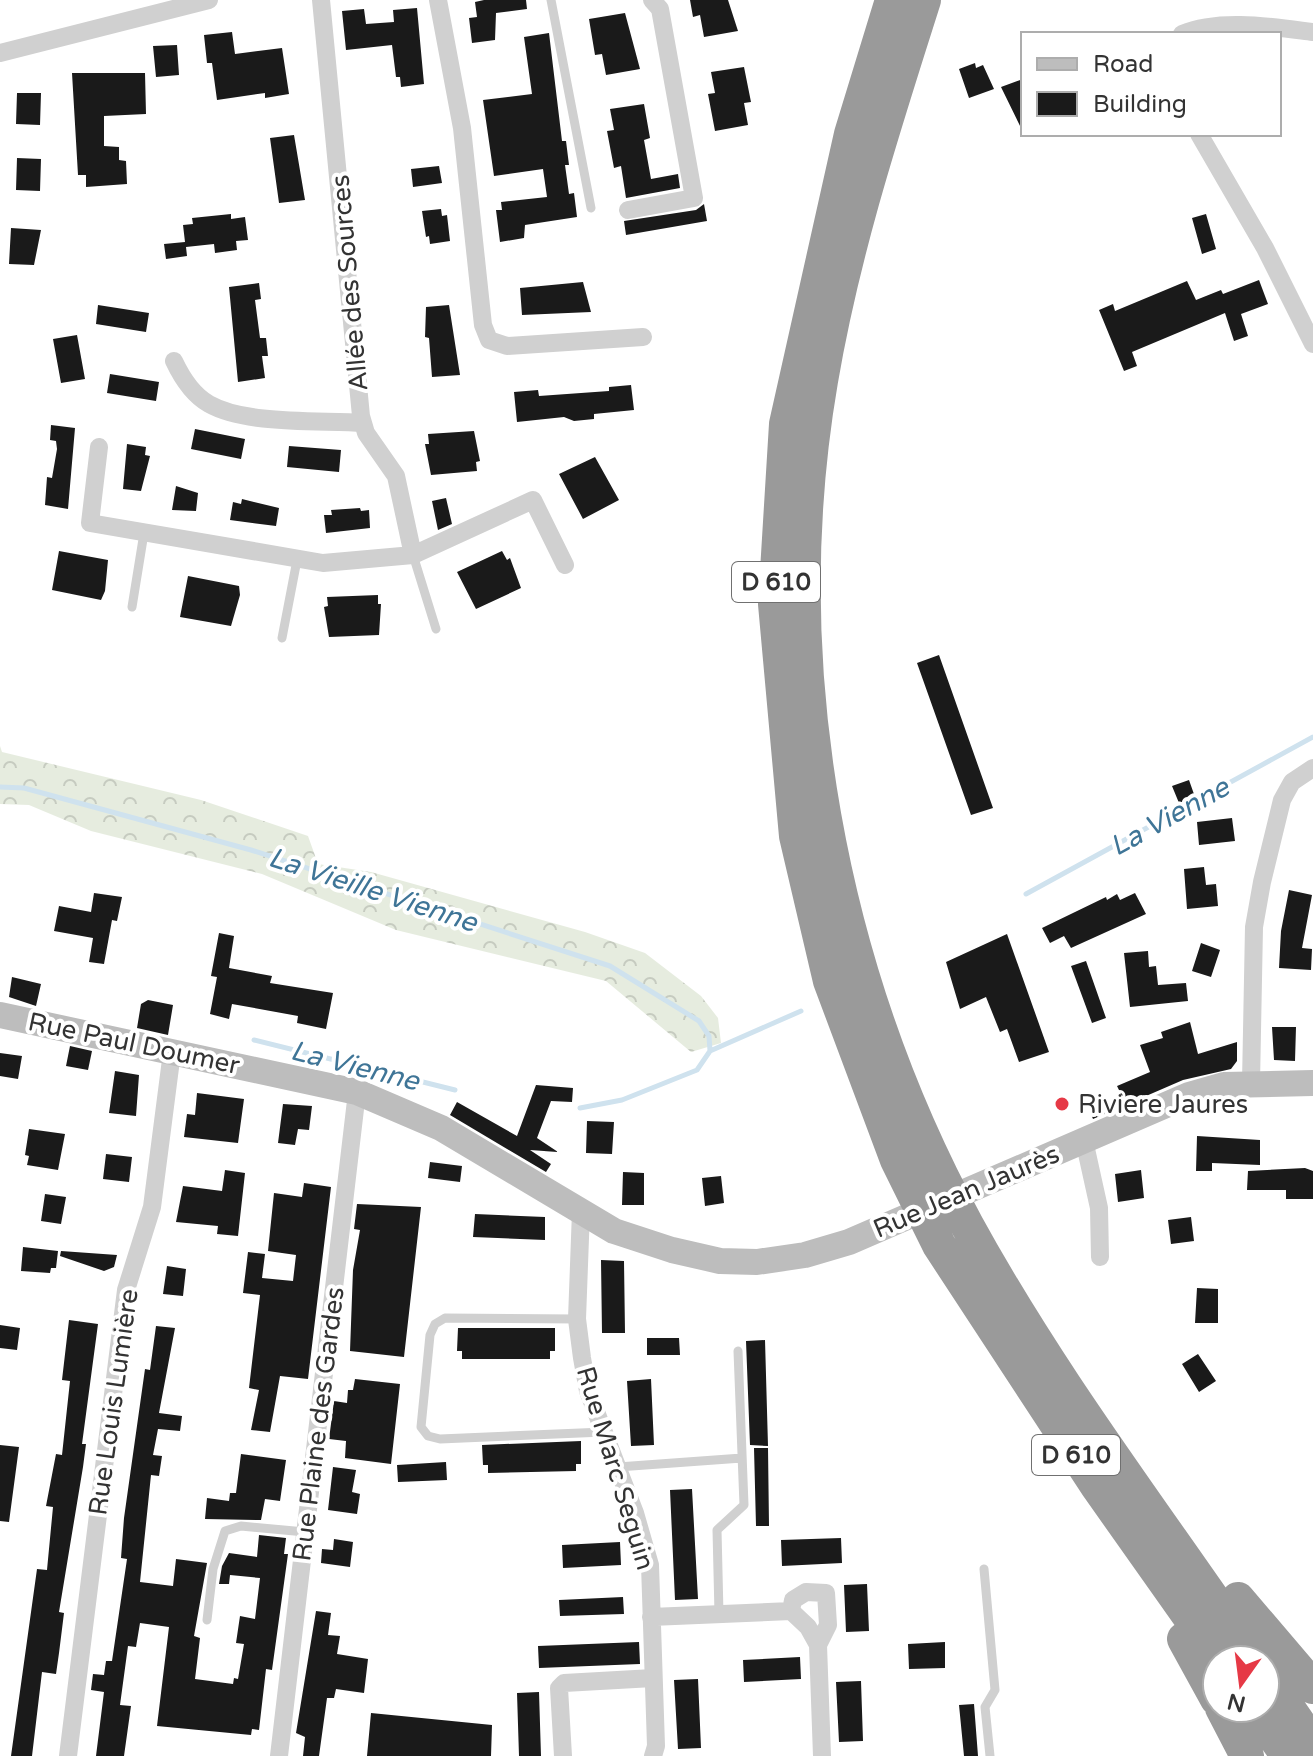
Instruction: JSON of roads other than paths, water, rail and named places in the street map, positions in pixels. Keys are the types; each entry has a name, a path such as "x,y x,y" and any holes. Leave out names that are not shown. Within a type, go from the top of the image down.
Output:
{"highway":[{"name":"D 610","path":"892,0 851,134 786,424 775,604 796,836 830,981 897,1160 939,1245 1097,1486 1209,1644"},
{"name":"D 610","path":"924,0 852,235 833,316 812,454 805,609 818,766 845,913 882,1034 935,1161 967,1224 1001,1284 1244,1644"},
{"path":"1097,1486 1201,1671"},
{"path":"1141,1493 1313,1687"},
{"path":"1281,1697 1313,1744"},
{"path":"1230,1724 1247,1756"},
{"path":"1265,1724 1288,1756"}],"street":[{"path":"0,53 160,6 209,0"},
{"name":"Allée des Sources","path":"321,0 363,423 396,476 413,555"},
{"path":"438,0 462,128 483,325 489,340 507,346 643,337"},
{"path":"628,210 694,198 660,9 652,0"},
{"path":"1187,32 1196,28 1268,27 1313,32"},
{"path":"1200,136 1265,248 1313,344"},
{"path":"174,361 195,392 210,404 233,412 363,423"},
{"path":"99,447 90,523 323,563 413,555 533,500 565,565"},
{"path":"1251,1083 1254,927 1262,882 1282,800 1292,782 1313,768"},
{"name":"Rue Paul Doumer","path":"0,1015 357,1092 441,1128 614,1231"},
{"name":"Rue Louis Lumière","path":"68,1756 126,1290 152,1207 172,1052"},
{"name":"Rue Jean Jaurès","path":"614,1231 720,1261 757,1262 805,1255 849,1242 1189,1095 1224,1085 1313,1083"},
{"name":"Rue Plaine des Gardes","path":"279,1756 357,1092"},
{"path":"1084,1140 1099,1208 1100,1257"},
{"name":"Rue Marc Seguin","path":"581,1211 577,1319 588,1391 618,1467 650,1565 656,1746 653,1756"},
{"path":"791,1611 793,1600 806,1592 826,1593 828,1625 818,1645"},
{"path":"651,1617 791,1611 808,1627 818,1645 822,1756"},
{"path":"563,1756 559,1688 564,1683 653,1678"}],"lane":[{"path":"551,0 591,208"},
{"path":"132,607 144,533"},
{"path":"413,555 436,629"},
{"path":"282,638 297,560"},
{"path":"577,1319 445,1318 435,1324 430,1335 421,1427 428,1436 440,1439 604,1432"},
{"path":"719,1614 717,1530 744,1505 738,1351"},
{"path":"618,1467 742,1458"},
{"path":"207,1620 213,1569 225,1531 241,1526 305,1532"},
{"path":"984,1569 995,1690 985,1707 990,1756"}],"waterway":[{"name":"La Vienne","path":"1026,894 1313,737"},
{"name":"La Vieille Vienne","path":"0,787 24,788 251,850 610,966 699,1021 709,1036 710,1051"},
{"name":"La Vienne","path":"580,1108 622,1100 697,1070 710,1051 801,1011"},
{"name":"La Vienne","path":"254,1040 455,1090"}],"place":[{"name":"Riviere Jaures","path":"1062,1104"}]}
